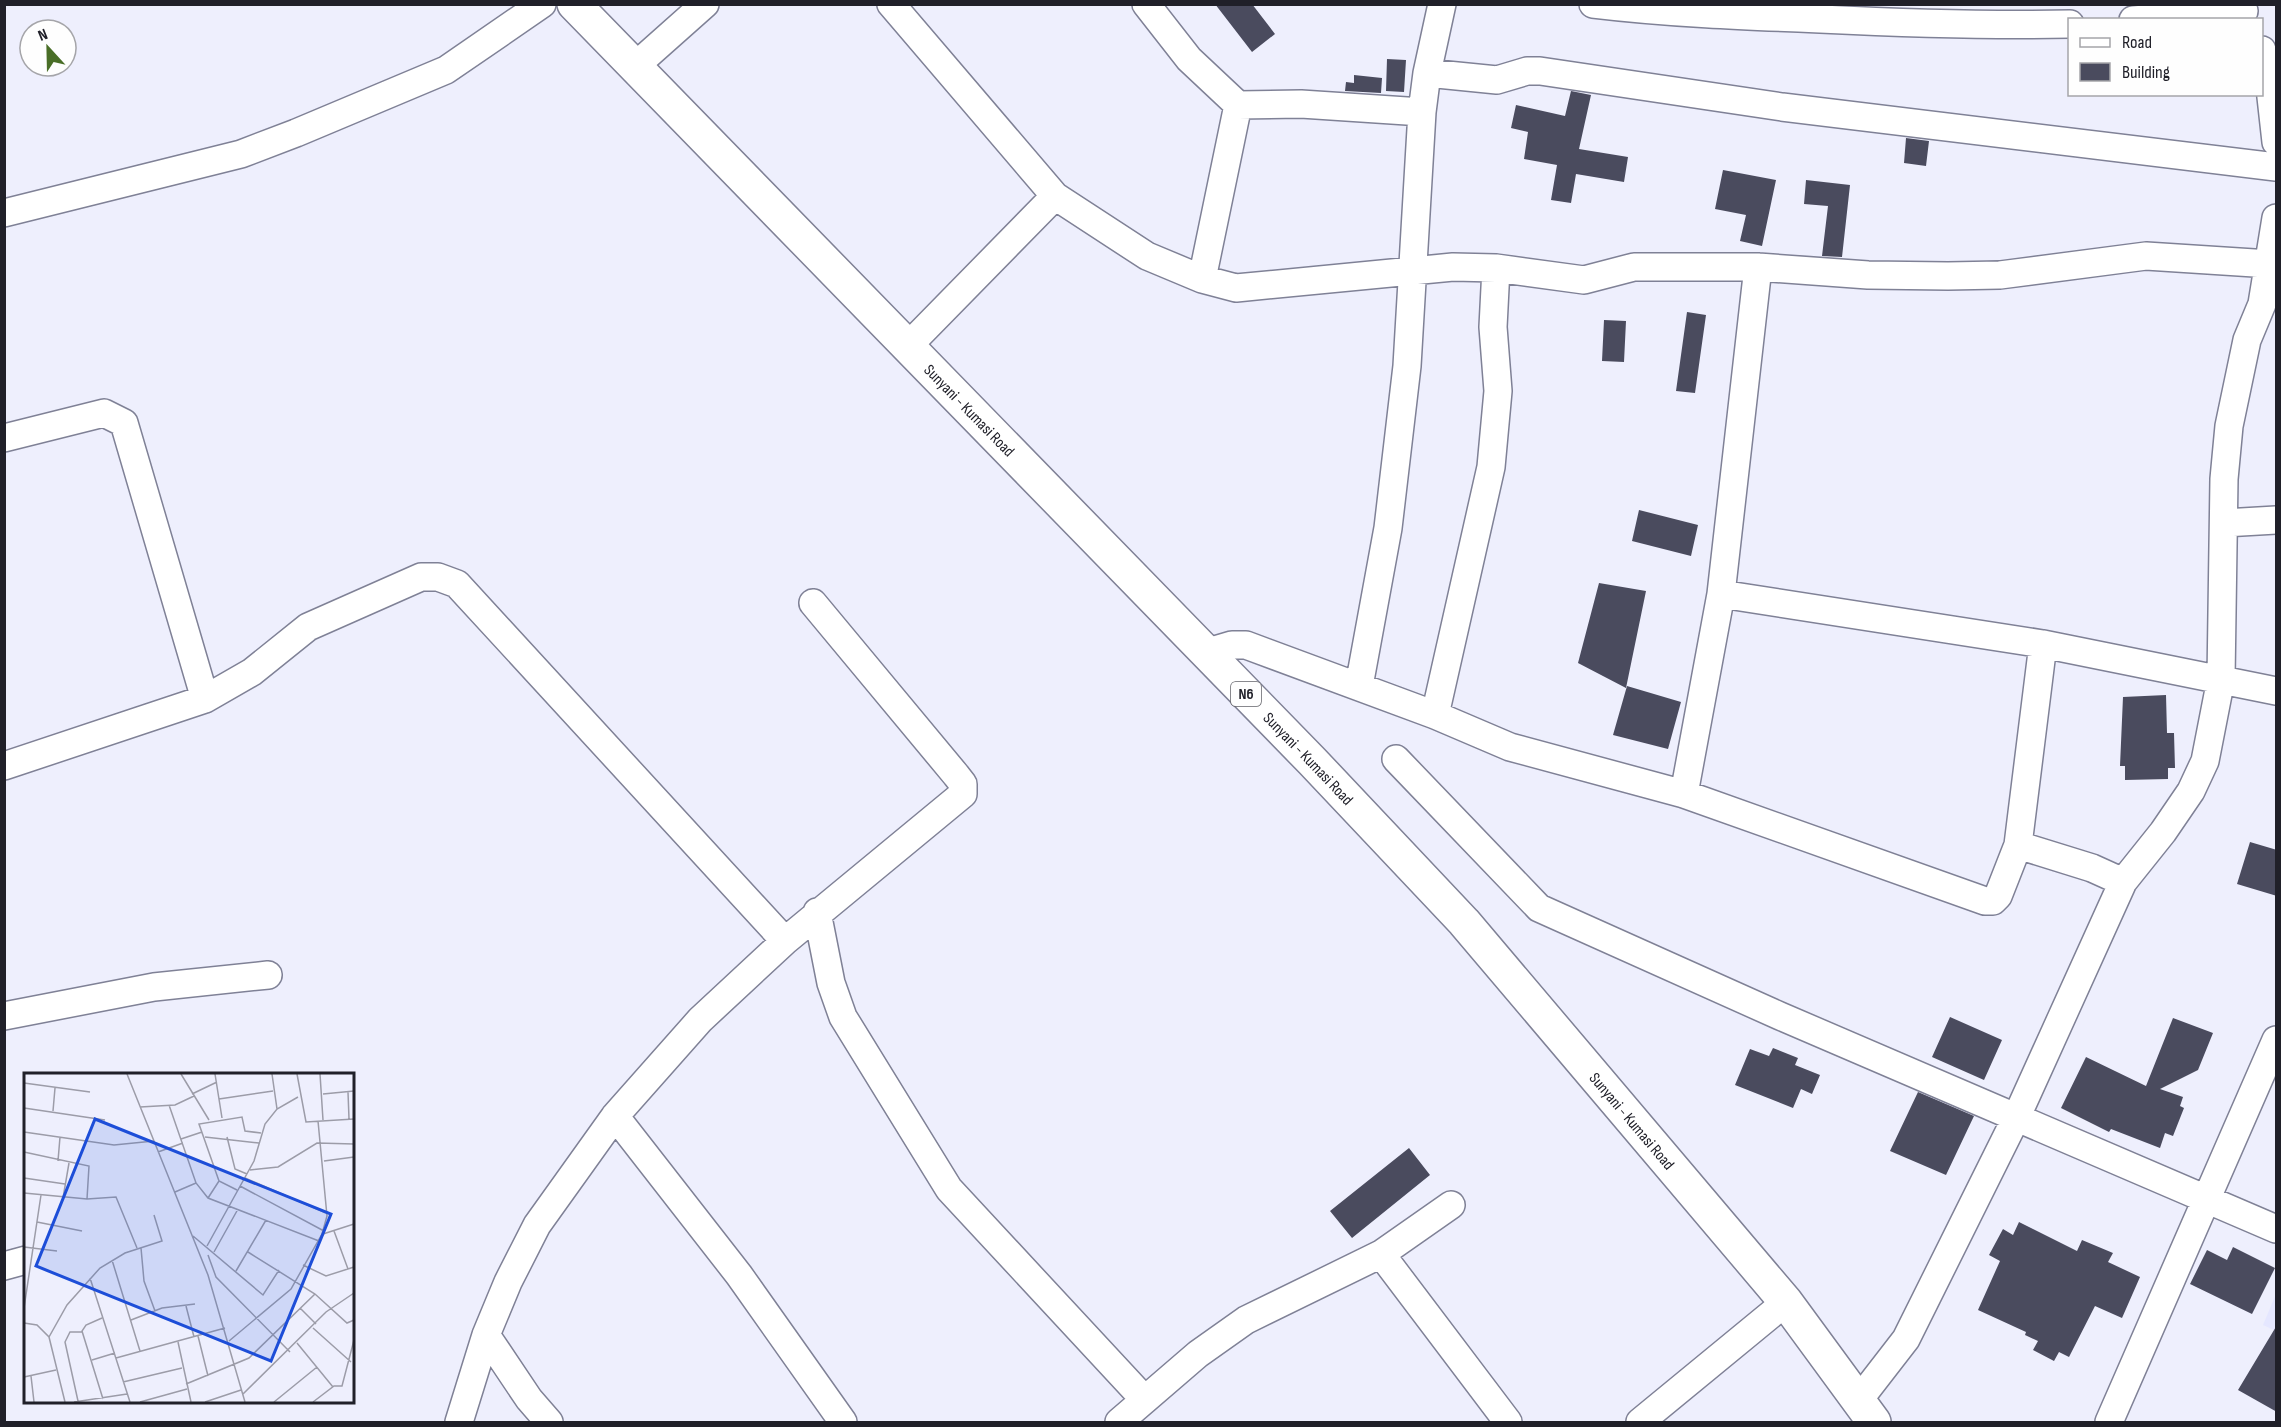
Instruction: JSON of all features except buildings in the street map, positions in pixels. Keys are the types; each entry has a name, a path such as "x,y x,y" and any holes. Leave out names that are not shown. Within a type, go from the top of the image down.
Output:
{"main road":[{"name":"Sunyani - Kumasi Road","path":"574,4 633,68 908,346 1312,761 1464,922 1786,1302 1866,1412"}],"street":[{"path":"4,213 230,157 296,133 446,70 542,4"},
{"path":"633,68 705,4"},
{"path":"891,4 1055,196 1147,255 1202,279 1236,288 1453,267 1496,268 1584,280 1634,267 1758,267 1868,275 1948,276 2000,275 2146,256 2270,264"},
{"path":"1146,4 1189,59 1238,105 1301,104 1422,112"},
{"path":"1359,687 1388,528 1407,366 1422,112 1427,73 1442,4"},
{"path":"1593,4 1660,12 1835,20 2005,26 2068,24"},
{"path":"2161,18 2244,12"},
{"path":"2263,55 2277,142"},
{"path":"1427,73 1497,80 1527,71 1540,71 1782,107 2277,167"},
{"path":"1202,279 1238,105"},
{"path":"908,346 1055,196"},
{"path":"1866,1412 1906,1339 2017,1116 2123,882 2163,832 2191,791 2205,761 2221,679 2223,523 2229,426 2247,340 2262,304 2277,218"},
{"path":"1684,794 1721,594 1758,267"},
{"path":"1435,716 1491,467 1498,391 1493,327 1496,268"},
{"path":"4,438 104,413 124,423 205,699"},
{"path":"2223,523 2277,520"},
{"path":"4,766 205,699 252,672 308,627 421,577 438,577 457,584 785,941"},
{"path":"1721,594 2043,644 2277,691"},
{"path":"459,1422 486,1335 508,1282 537,1225 615,1116 699,1020 817,912 963,794 963,784 956,775 813,603"},
{"path":"1205,653 1232,645 1246,645 1320,675 1435,716 1510,747 1684,794 1985,901 1993,900 1998,896 2018,845 2043,644"},
{"path":"1396,759 1539,908 1780,1016 2277,1229"},
{"path":"2018,845 2092,868 2123,882"},
{"path":"817,912 831,983 843,1017 949,1189 1144,1399"},
{"path":"4,1017 154,987 268,975"},
{"path":"2109,1422 2205,1198 2277,1040"},
{"path":"615,1116 739,1275 843,1422"},
{"path":"1119,1422 1198,1354 1246,1320 1381,1254 1451,1205"},
{"path":"1381,1254 1508,1422"},
{"path":"4,1266 24,1261"},
{"path":"1640,1422 1786,1302"},
{"path":"486,1335 530,1399 549,1422"}],"shaded area":[{"path":"2276,1294 2276,1331 2263,1325"}]}
